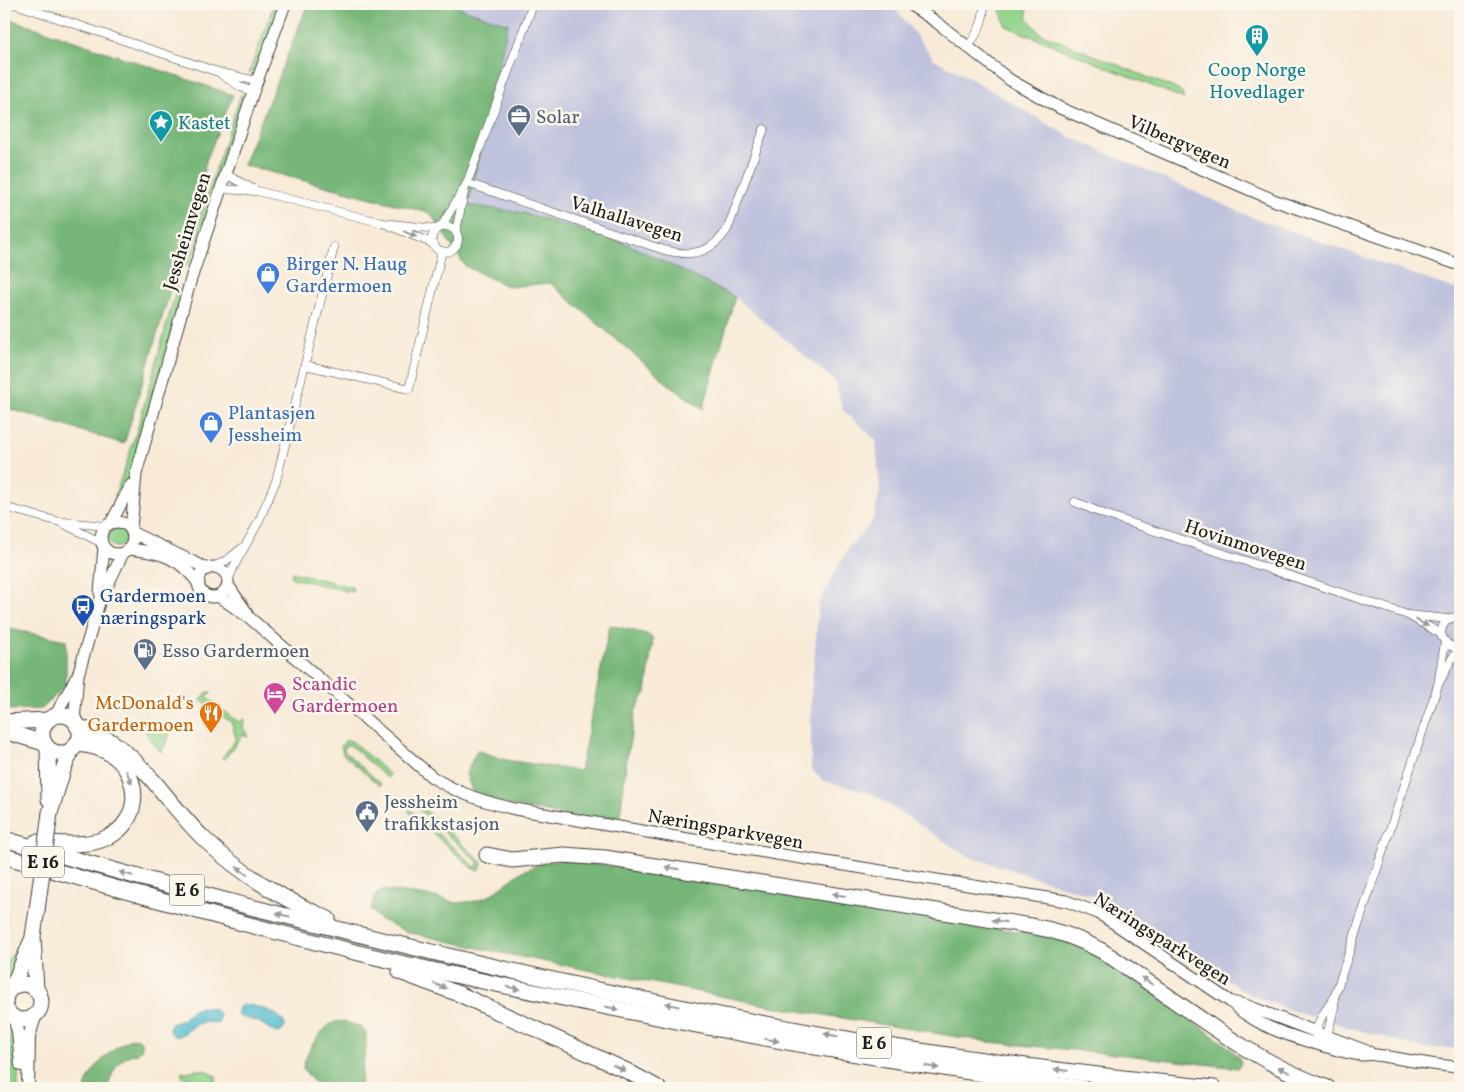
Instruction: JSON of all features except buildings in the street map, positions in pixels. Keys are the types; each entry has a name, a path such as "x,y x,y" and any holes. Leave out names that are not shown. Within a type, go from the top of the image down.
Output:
{"highway":[{"path":"4,722 65,716 76,724"},
{"name":"E 16","path":"50,813 46,745 42,731 51,718"},
{"name":"E 16","path":"35,1016 41,1005 41,999 36,989 34,936 36,910 50,813 63,770 79,732 76,724"},
{"name":"E 6","path":"76,724 114,743 128,754 204,838 245,873 298,906 364,936"},
{"path":"4,731 46,745 57,752 74,747"},
{"name":"E 6","path":"7,840 90,843 108,838 126,822 134,802 133,784 126,770 117,759 105,750 91,746 74,747"},
{"name":"E 6","path":"7,840 146,879 364,936 538,977 682,1007 873,1043 981,1060 1214,1088"},
{"path":"487,855 512,860 564,855 605,858 1022,924 1061,932 1102,951 1238,1044 1302,1079 1328,1088"},
{"name":"E 6","path":"4,856 363,954 451,974 688,1024 869,1057 1083,1088"},
{"name":"E 16","path":"8,991 34,936"},
{"name":"E 6","path":"363,954 385,967 459,994 628,1071 658,1088"},
{"path":"35,1016 25,1020 9,1015 5,1000 8,991 25,983 36,989"},
{"name":"E 6","path":"1033,1088 1051,1084"}],"main road":[{"path":"9,1015 21,1053 22,1088"},
{"path":"28,1088 29,1037 35,1016"}],"street":[{"path":"15,4 218,72 254,86"},
{"name":"Jessheimvegen","path":"132,531 132,503 136,474 191,279 254,86 285,4"},
{"path":"221,189 257,191 383,223 434,244 442,251 450,250 456,246 458,238 456,231 466,184 533,4"},
{"name":"Vilbergvegen","path":"909,4 935,21 1010,80 1037,96 1082,118 1276,201 1460,265"},
{"path":"968,47 982,24 984,4"},
{"path":"218,72 241,87 254,86"},
{"name":"Valhallavegen","path":"466,184 664,250 694,254 712,246 722,238 728,228 764,129"},
{"path":"225,174 257,191"},
{"path":"434,244 433,236 466,184"},
{"path":"383,223 439,228 449,226 456,231"},
{"path":"218,596 224,592 258,523 276,481 334,247"},
{"path":"305,365 409,389 442,251"},
{"name":"Jessheimvegen","path":"109,525 136,474"},
{"name":"Hovinmovegen","path":"1075,502 1104,514 1408,615 1441,634"},
{"path":"4,507 60,522 109,525 124,523 132,531 133,542 126,551 99,603 78,675 76,724"},
{"path":"60,522 103,545 110,553 126,551"},
{"path":"99,603 103,545 101,537 109,525"},
{"name":"Næringsparkvegen","path":"132,531 210,568 222,571 251,619"},
{"path":"199,584 201,574 227,560 246,545"},
{"name":"Næringsparkvegen","path":"126,551 163,554 183,566 199,584 205,595 218,596 251,619 432,778 466,796 516,809 728,846 1066,901 1107,918 1231,1002 1242,1013 1272,1029 1361,1055 1375,1054"},
{"name":"Hovinmovegen","path":"1408,615 1448,619 1460,617"},
{"path":"1438,685 1444,642 1441,634 1443,626 1448,619"},
{"path":"1444,642 1451,647 1460,648"},
{"path":"1334,998 1334,1008 1327,1036 1318,1044 1315,1032 1322,1016 1334,998 1438,685 1451,660 1460,648"},
{"path":"51,718 78,675"},
{"path":"4,918 4,932"},
{"name":"Næringsparkvegen","path":"1231,1002 1245,1005 1375,1054 1423,1064 1460,1067"}],"shaded area":[{"path":"448,4 892,4 934,59 1066,135 1254,218 1460,291 1460,1048 1426,1049 1301,1014 1248,994 1104,899 967,856 871,793 824,781 811,769 811,697 819,601 849,547 872,522 880,491 876,440 842,409 836,382 735,297 524,213 467,205 508,24"}],"green space":[{"path":"274,4 281,4 256,69 249,73"},
{"path":"308,4 448,4 508,24 468,205 524,213 630,245 735,297 703,409 672,387 550,283 509,287 465,266 430,213 243,165"},
{"path":"998,4 1026,4 1028,19 1040,33 1181,91 1184,99 1006,26"},
{"path":"4,17 233,95 206,161 199,195 124,444 4,407"},
{"path":"241,94 244,100 243,106 209,202 206,198"},
{"path":"208,207 193,256 190,262 184,266 202,209"},
{"path":"177,287 180,300 129,478 119,498 115,494 141,417"},
{"path":"117,529 125,534 126,538 121,546 117,547 109,542 108,538 113,530"},
{"path":"292,572 351,587 353,588 352,592 293,578 291,577"},
{"path":"610,625 647,634 653,639 646,692 636,709 627,756 619,825 475,799 466,774 477,750 506,760 580,771"},
{"path":"4,628 66,640 66,685 42,709 4,710"},
{"path":"207,692 211,693 207,698 240,723 244,718 245,720 243,727 248,737 243,734 224,760 222,758 236,739 232,723 201,700"},
{"path":"145,717 170,735 161,752 151,740 144,727"},
{"path":"348,740 353,742 390,775 387,778 350,745 345,746 344,751 381,784 380,786 343,754 341,746"},
{"path":"420,801 429,814 481,861 480,869 473,869 474,866 478,867 478,862 416,807"},
{"path":"410,809 470,862 473,866 472,868 408,811"},
{"path":"564,860 704,878 1055,938 1081,947 1112,964 1225,1044 1239,1057 1241,1063 1238,1068 989,1042 781,1008 506,954 407,932 379,919 371,910 375,896 382,890 435,897 456,903 476,901 489,896 523,871 545,862"},
{"path":"29,915 24,947 4,986 4,966 20,943"},
{"path":"4,1017 13,1033 15,1042 18,1061 18,1088 4,1088"},
{"path":"343,1021 361,1027 366,1033 366,1050 360,1088 319,1088 303,1069 306,1056 324,1029 335,1022"},
{"path":"132,1038 139,1039 142,1044 141,1050 121,1061 113,1073 108,1088 85,1088 92,1072 104,1058"},
{"path":"197,1070 208,1071 216,1076 216,1084 210,1088 198,1088 193,1080 184,1078 181,1073"}],"water":[{"path":"242,1005 254,1006 274,1013 280,1017 285,1027 281,1032 276,1033 259,1022 238,1016 237,1009"},
{"path":"201,1007 215,1010 219,1014 219,1022 199,1023 179,1036 172,1034 169,1030 171,1024 182,1020 193,1010"}],"place":[{"name":"Coop Norge Hovedlager","path":"1257,57"},
{"name":"Solar","path":"519,137"},
{"name":"Kastet","path":"161,143"},
{"name":"Birger N. Haug Gardermoen","path":"268,295"},
{"name":"Plantasjen Jessheim","path":"211,444"},
{"name":"Gardermoen næringspark","path":"83,627"},
{"name":"Esso Gardermoen","path":"145,671"},
{"name":"Scandic Gardermoen","path":"275,715"},
{"name":"McDonald's Gardermoen","path":"211,734"},
{"name":"Jessheim trafikkstasjon","path":"367,833"}]}
